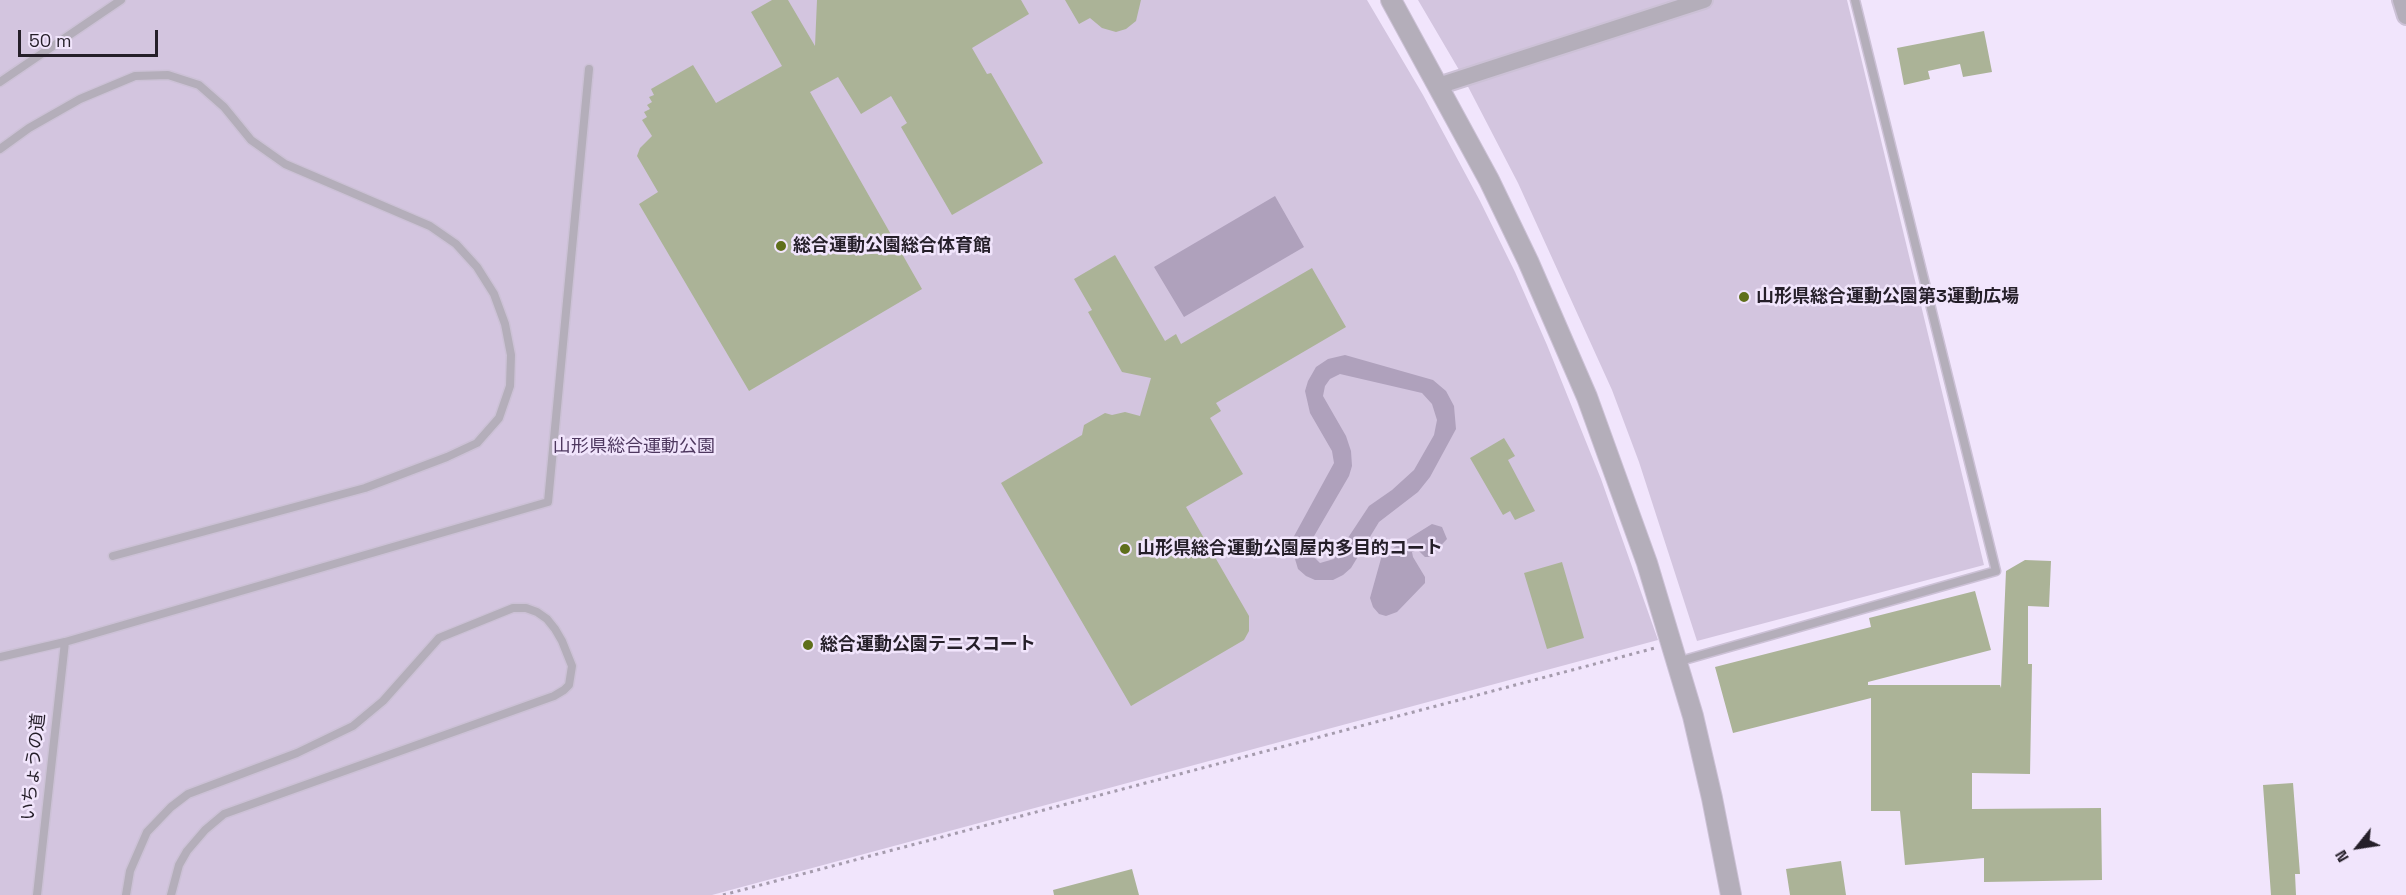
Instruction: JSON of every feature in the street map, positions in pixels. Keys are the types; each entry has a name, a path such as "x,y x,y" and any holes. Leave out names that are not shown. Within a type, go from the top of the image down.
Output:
{"street":[{"path":"1391,0 1489,180 1528,261 1587,397 1647,563 1693,716 1731,895"},
{"path":"1438,86 1704,0"},
{"path":"2401,0 2406,16"}],"lane":[{"path":"0,82 121,0"},
{"path":"1674,653 1996,571 1855,0"},
{"path":"0,657 65,642 548,502 589,69"},
{"path":"0,149 54,112 98,90 135,76 168,75 199,86 224,107 251,140 285,164 430,226 456,244 477,267 494,294 505,324 511,355 510,386 499,418 477,443 447,457 364,488 113,556"},
{"path":"126,895 130,871 147,832 171,807 188,794 297,753 353,726 383,701 439,638 513,608 526,608 537,612 555,629 572,666 569,685 564,690 554,696 224,814 205,830 188,850 179,864 171,895"},
{"name":"いちょうの道","path":"37,895 65,642"}],"path":[{"path":"723,895 1674,653"}],"green space":[{"name":"山形県総合運動公園","path":"0,0 1367,0 1423,95 1515,272 1601,479 1658,640 712,895 0,895"},
{"name":"山形県総合運動公園第3運動広場","path":"1418,0 1847,0 1984,565 1697,641 1639,462 1612,390 1518,183 1462,75"}],"shaded area":[{"path":"1275,196 1304,247 1184,317 1154,267"},
{"path":"1345,355 1433,380 1446,391 1454,406 1456,429 1430,477 1418,492 1379,522 1351,568 1333,580 1315,580 1298,569 1292,549 1293,538 1334,463 1332,451 1310,413 1305,391 1316,367 1328,359","holes":["1340,374 1422,393 1432,404 1437,420 1434,435 1414,470 1392,490 1369,506 1334,559 1320,563 1310,553 1310,543 1349,476 1352,466 1351,451 1346,436 1323,396 1325,386 1330,379"]},
{"path":"1432,524 1442,527 1447,539 1430,557 1425,557 1418,550 1412,552 1425,577 1425,583 1397,612 1386,616 1379,614 1370,598 1382,555"}],"building":[{"path":"772,0 788,0 815,46 817,0 1021,0 1029,14 972,48 987,74 991,73 1043,163 952,215 901,127 907,123 891,96 861,114 838,77 810,92 922,289 749,391 639,204 658,192 637,156 640,148 652,136 642,120 647,117 644,112 650,109 647,105 652,102 649,97 654,95 651,89 693,65 716,103 782,66 751,12"},
{"path":"1065,0 1141,0 1136,21 1126,29 1116,32 1102,28 1090,18 1079,24"},
{"path":"1984,31 1992,72 1963,77 1960,64 1928,71 1930,79 1904,85 1897,48"},
{"path":"1115,255 1165,341 1176,334 1181,344 1312,268 1346,327 1216,403 1221,411 1210,418 1243,474 1186,507 1249,616 1249,631 1244,640 1131,706 1001,483 1082,435 1084,425 1105,413 1112,415 1125,412 1140,416 1151,378 1122,372 1088,312 1092,310 1074,279"},
{"path":"1504,438 1515,456 1508,460 1535,511 1515,520 1510,511 1503,515 1470,458"},
{"path":"2025,560 2051,561 2049,607 2028,606 2028,664 2032,664 2030,774 1972,773 1972,809 2101,808 2102,880 1984,882 1984,858 1905,865 1900,811 1871,811 1871,698 1733,733 1715,667 1871,627 1869,618 1975,591 1991,650 1868,682 1868,685 2000,685 2001,688 2006,571"},
{"path":"1562,562 1584,638 1547,649 1524,573"},
{"path":"2293,783 2300,874 2295,874 2296,895 2271,895 2263,785"},
{"path":"1841,861 1846,895 1790,895 1786,869"},
{"path":"1132,869 1139,895 1054,895 1053,890"}],"place":[{"name":"総合運動公園総合体育館","path":"781,246"},
{"name":"山形県総合運動公園第3運動広場","path":"1744,297"},
{"name":"山形県総合運動公園屋内多目的コート","path":"1125,549"},
{"name":"総合運動公園テニスコート","path":"808,645"}]}
